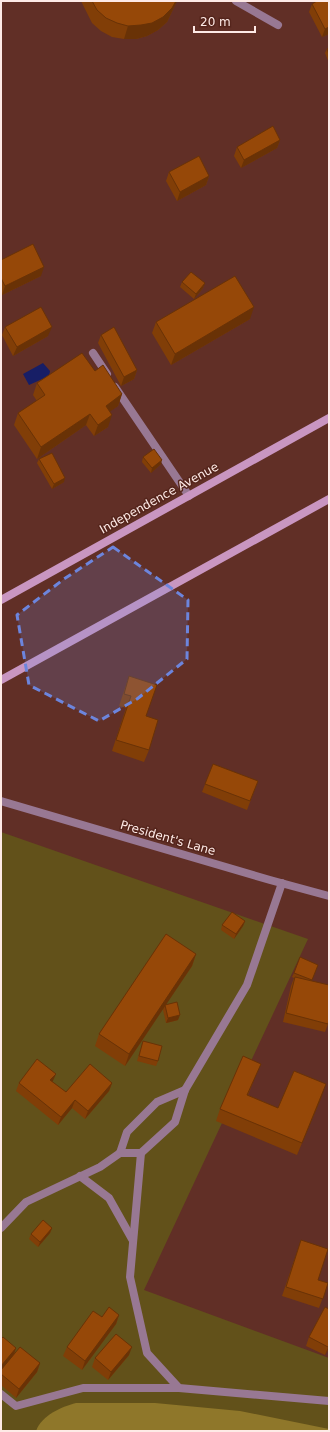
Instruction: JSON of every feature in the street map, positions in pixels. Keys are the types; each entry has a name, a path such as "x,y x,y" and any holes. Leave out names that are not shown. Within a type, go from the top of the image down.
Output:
{"main road":[{"name":"Independence Avenue","path":"1,600 329,418"},
{"path":"1,680 329,499"}],"street":[{"path":"236,1 278,25"},
{"path":"93,352 189,496"},
{"name":"President's Lane","path":"1,801 329,896"},
{"path":"179,1388 147,1353 130,1277 141,1154 175,1122 185,1090 247,985 282,883"},
{"path":"120,1153 126,1132 157,1102 185,1090"},
{"path":"1,1228 26,1202 100,1167 120,1153 141,1154"},
{"path":"80,1176 109,1198 133,1240"},
{"path":"1,1394 16,1406 83,1388 179,1388 329,1401"}],"highlighted area":[{"path":"113,547 188,600 187,659 137,699 99,721 29,685 17,615 64,579"}],"shaded area":[{"path":"43,363 50,371 49,376 29,385 23,374"},
{"path":"1,832 308,939 144,1290 329,1358 329,1431 1,1431"},
{"path":"76,1403 155,1403 240,1411 329,1429 329,1431 36,1431 47,1416 58,1409"}],"building":[{"path":"92,1 176,1 172,8 163,17 152,23 128,26 106,18 97,10"},
{"path":"317,1 329,1 329,27 325,29 312,4"},
{"path":"273,126 280,140 244,160 237,147"},
{"path":"199,156 209,176 180,192 169,172"},
{"path":"33,244 44,267 5,286 1,278 1,260"},
{"path":"191,272 205,283 196,294 182,282"},
{"path":"235,276 254,307 175,354 156,322"},
{"path":"41,307 52,327 17,347 5,327"},
{"path":"114,327 137,370 124,377 101,335"},
{"path":"82,353 95,371 103,365 122,394 106,406 112,415 98,425 90,414 41,447 18,413 45,395 37,383"},
{"path":"154,449 162,460 152,468 143,457"},
{"path":"52,453 65,478 54,484 39,459"},
{"path":"129,676 157,685 146,716 158,720 149,750 116,740 131,696 124,694"},
{"path":"213,764 258,781 250,801 205,784"},
{"path":"232,912 245,921 236,934 222,925"},
{"path":"166,934 196,954 129,1054 99,1034"},
{"path":"300,957 318,965 312,980 294,973"},
{"path":"295,977 329,985 328,1024 286,1013"},
{"path":"177,1002 180,1015 168,1018 165,1005"},
{"path":"143,1041 162,1046 158,1061 139,1056"},
{"path":"243,1056 261,1064 247,1095 278,1108 294,1071 326,1084 302,1143 220,1109"},
{"path":"37,1059 56,1074 50,1080 66,1092 90,1064 112,1083 88,1111 75,1100 61,1117 19,1083"},
{"path":"43,1220 52,1228 40,1242 31,1234"},
{"path":"301,1240 328,1249 318,1280 328,1283 323,1299 286,1287"},
{"path":"109,1307 119,1315 85,1361 67,1347 93,1311 102,1317"},
{"path":"325,1307 329,1309 328,1347 309,1337"},
{"path":"116,1334 132,1347 111,1372 95,1358"},
{"path":"3,1337 16,1348 1,1366 1,1339"},
{"path":"20,1347 40,1363 19,1389 1,1374 1,1370"}]}
